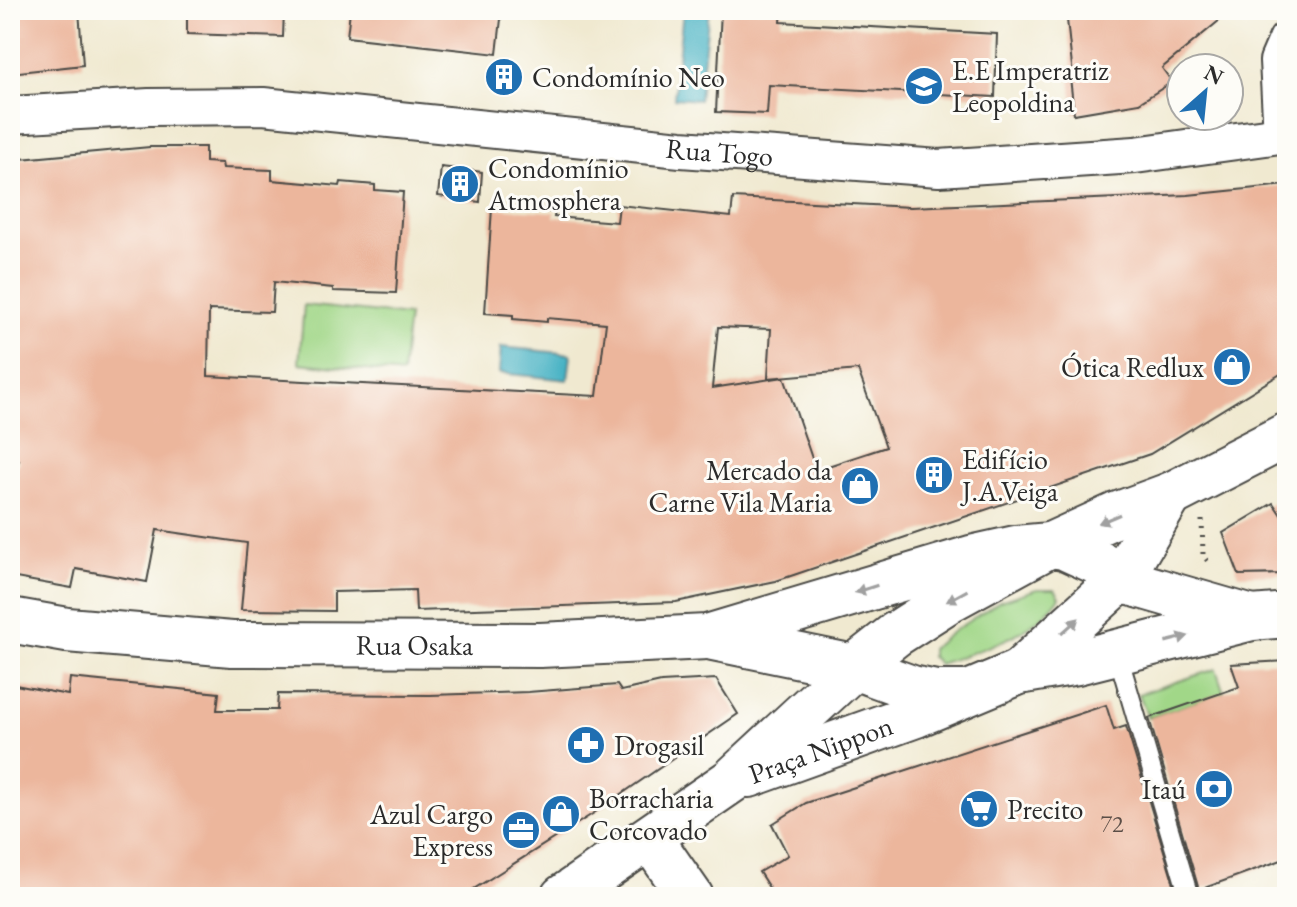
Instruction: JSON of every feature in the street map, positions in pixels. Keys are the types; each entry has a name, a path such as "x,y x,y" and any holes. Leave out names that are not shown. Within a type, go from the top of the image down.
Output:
{"main road":[{"path":"1170,495 1287,435"},
{"name":"Praça Nippon","path":"731,781 854,667 896,634 949,600 1050,545 1170,495"},
{"name":"Praça Nippon","path":"1019,672 1120,580 1170,495"},
{"path":"1050,545 1079,552 1120,580"},
{"name":"Praça Nippon","path":"816,605 971,558 1050,545"},
{"name":"Praça Nippon","path":"1120,580 1270,616"},
{"name":"Rua Osaka","path":"10,620 67,630 232,644 540,645 707,637 816,605"},
{"name":"Praça Nippon","path":"731,781 1019,672 1270,616"},
{"path":"707,637 854,667 912,688 936,693 969,693"},
{"path":"563,897 731,781"},
{"path":"650,838 691,897"}],"street":[{"path":"1284,135 1278,61 1287,40"},
{"name":"Rua Togo","path":"10,115 135,107 263,106 681,149 939,168 1135,155 1284,135"}],"lane":[{"path":"1117,652 1187,890"}],"path":[{"path":"1208,476 1201,523 1203,555 1216,573"}],"green space":[{"path":"304,305 408,316 402,374 299,363"},
{"path":"1037,589 1055,589 1060,597 1036,622 1005,640 939,664 931,656 931,649 952,632 1000,601"},
{"path":"1216,669 1224,693 1148,718 1139,694"}],"water":[{"path":"683,10 709,10 699,100 674,98"},
{"path":"501,347 571,354 568,380 499,373"}],"building":[{"path":"10,10 79,10 83,65 10,73"},
{"path":"187,10 284,10 283,37 187,34"},
{"path":"350,10 502,10 497,54 347,37"},
{"path":"721,10 782,10 781,22 997,34 995,97 769,85 767,114 716,112"},
{"path":"1066,10 1232,10 1181,52 1165,52 1165,66 1162,68 1165,86 1139,103 1074,114 1070,77 1073,76"},
{"path":"150,147 205,147 205,162 222,163 223,168 272,170 272,180 340,186 341,182 375,185 375,190 403,192 396,293 333,291 333,288 274,282 272,312 209,310 208,376 597,396 606,323 547,318 547,322 485,313 492,208 555,212 554,217 617,222 619,205 731,217 733,198 911,207 1188,195 1287,185 1287,370 1150,454 776,581 676,602 416,611 415,590 334,592 334,611 241,610 247,543 157,530 147,582 76,569 72,588 10,577 10,486 19,460 10,457 10,160","holes":["718,327 771,329 768,378 858,370 886,447 816,470 784,377 712,388"]},
{"name":"Condomínio Atmosphera","path":"441,167 482,172 480,202 438,196"},
{"path":"1273,503 1287,524 1287,574 1239,575 1223,533"},
{"name":"Itaú","path":"1287,661 1287,858 1199,890 1149,718 1239,687 1231,664"},
{"path":"70,678 219,693 217,710 277,710 278,694 430,695 617,685 621,691 661,682 716,679 738,714 594,813 461,897 10,897 10,684 68,695"},
{"path":"1106,705 1114,730 1126,726 1178,897 775,897 759,872 788,855 772,824 806,803"}],"place":[{"name":"Condomínio Neo","path":"504,77"},
{"name":"E.E Imperatriz Leopoldina","path":"924,86"},
{"name":"Condomínio Atmosphera","path":"460,184"},
{"name":"Ótica Redlux","path":"1232,367"},
{"name":"Edifício J.A.Veiga","path":"934,475"},
{"name":"Mercado da Carne Vila Maria","path":"860,486"},
{"name":"Drogasil","path":"586,745"},
{"name":"Itaú","path":"1214,789"},
{"name":"Precito","path":"979,809"},
{"name":"Borracharia Corcovado","path":"561,814"},
{"name":"Azul Cargo Express","path":"521,830"}]}
